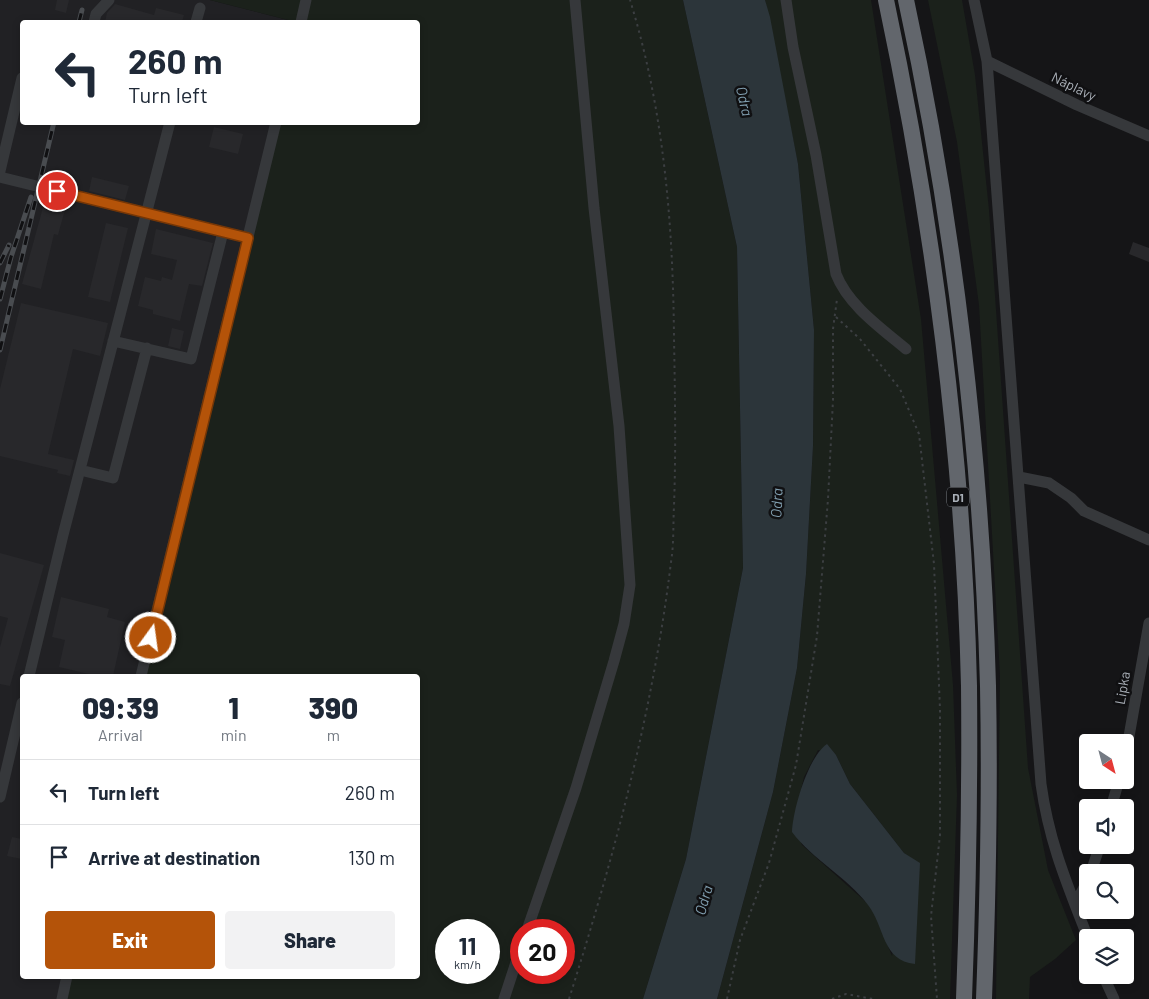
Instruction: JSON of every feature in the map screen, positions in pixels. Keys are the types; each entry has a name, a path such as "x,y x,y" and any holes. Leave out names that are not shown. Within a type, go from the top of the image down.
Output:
{"highway":[{"name":"D1","path":"886,0 914,144 935,283 956,465 968,684 970,854 964,999"},
{"name":"D1","path":"906,0 935,150 956,292 974,457 988,686 989,858 984,999"}],"street":[{"path":"94,20 96,14 109,0"},
{"path":"301,20 306,0"},
{"path":"531,919 576,788 624,624 630,585 619,426 594,208 574,0"},
{"path":"786,0 793,47 816,155 839,282 862,311 906,349"},
{"path":"974,0 987,61 1043,802 1055,855 1085,929"},
{"path":"197,20 200,8"},
{"name":"Náplavy","path":"987,61 1077,105 1149,136"},
{"path":"0,171 20,86"},
{"path":"29,674 169,125"},
{"path":"141,674 275,125"},
{"path":"0,177 248,238"},
{"path":"113,341 191,359 223,232"},
{"path":"80,470 113,478 147,348"},
{"path":"1019,476 1048,483 1072,498 1084,511 1149,540"},
{"name":"Lipka","path":"1129,734 1149,623"},
{"path":"0,797 20,712"},
{"path":"1076,904 1079,898"},
{"path":"62,999 67,979"},
{"path":"504,999 510,981"},
{"path":"1107,984 1114,999"}],"path":[{"path":"569,999 634,770 654,672 672,560 676,454 674,275 666,170 653,88 630,0"},
{"path":"727,999 740,940 769,863 796,766 817,636 828,498 835,316 839,282"},
{"path":"835,316 860,339 900,389 919,434 934,564 940,709 940,835 931,916 937,999"},
{"path":"832,999 846,994 873,999"}],"shaded area":[{"path":"0,0 210,0 288,20 20,20 20,125 276,125 142,674 20,674 20,979 66,979 62,999 0,999"},
{"path":"210,0 683,0 737,247 743,568 686,859 643,999 62,999 66,979 420,979 420,674 141,674 276,125 420,125 420,20 288,20"},
{"path":"765,0 871,0 921,319 953,685 957,795 950,999 717,999 773,792 797,668 806,574 813,446 814,330 798,164","holes":["818,750 836,755 850,784 904,853 914,861 892,956 876,916 867,903 802,845 793,824 804,777"]},
{"path":"928,0 962,0 975,75 989,210 1028,768 1048,870 1076,940 1055,959 1030,977 1029,999 996,999 1000,675 979,305 957,142"}],"water":[{"name":"Odra","path":"683,0 765,0 770,17 798,164 814,330 813,446 806,574 797,668 773,792 717,999 643,999 686,859 743,568 737,247"},
{"path":"827,744 836,755 850,784 904,853 920,863 915,964 904,962 896,957 890,950 874,914 860,895 800,842 792,832 795,810 808,771 820,751"}],"building":[{"path":"57,0 69,0 66,13 55,10"},
{"path":"115,4 154,15 156,8 184,15 183,20 105,20 107,13"},
{"path":"214,127 243,134 238,154 209,147"},
{"path":"92,177 129,186 125,200 89,191"},
{"path":"45,200 66,206 58,235 54,234 41,289 22,284"},
{"path":"106,223 128,228 110,302 88,297"},
{"path":"156,229 213,243 202,286 189,284 180,321 153,314 153,310 138,306 145,277 161,281 162,277 172,280 177,260 151,254"},
{"path":"1133,242 1149,248 1149,262 1129,254"},
{"path":"21,303 108,323 100,356 73,349 48,454 74,460 70,476 57,473 58,470 0,456 0,389"},
{"path":"172,328 184,331 180,349 168,346"},
{"path":"0,553 44,565 10,686 0,684 0,647 8,618 0,616"},
{"path":"61,597 109,609 107,617 125,622 113,674 89,674 59,667 65,640 52,637"},
{"path":"12,837 20,839 20,859 7,856"}],"railway":[{"path":"80,20 82,10"},
{"path":"0,350 53,125"},
{"path":"0,299 11,257 31,197"},
{"path":"0,263 9,245"}],"route":[{"path":"57,191 248,238 151,638"}]}
